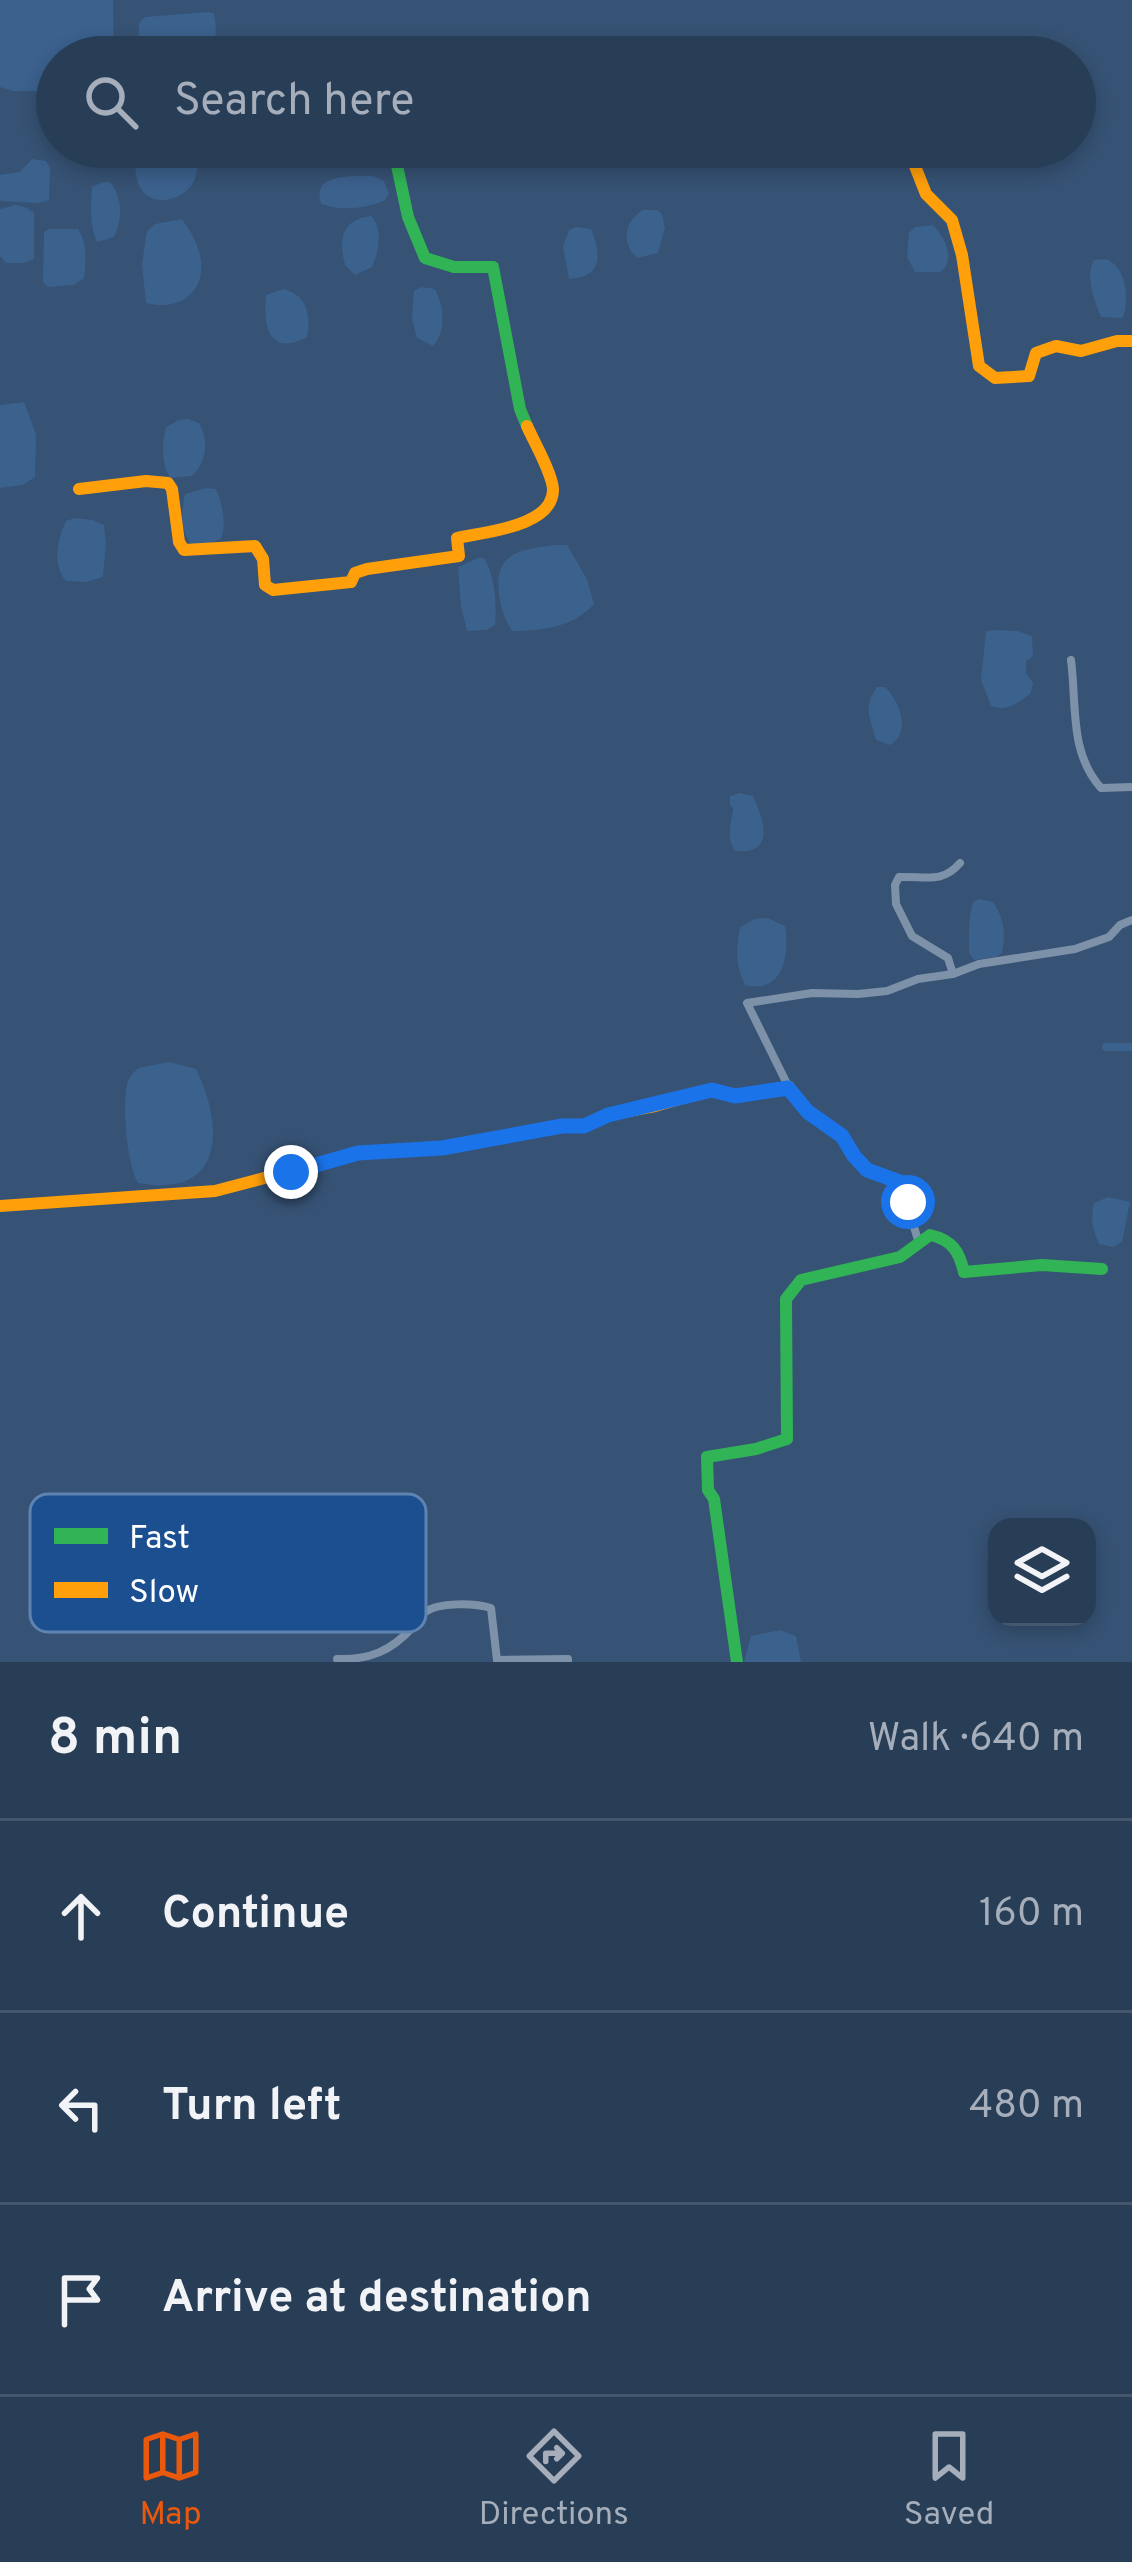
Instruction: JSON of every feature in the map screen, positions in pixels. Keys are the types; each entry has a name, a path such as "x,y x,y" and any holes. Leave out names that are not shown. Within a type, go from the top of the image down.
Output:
{"street":[{"path":"79,488 167,483 184,550 255,546 265,567 265,585 273,590 351,582 355,573 367,569 458,556 458,538 535,520 548,509 554,488 520,409 493,267 454,267 424,258 411,235 395,168"},
{"path":"916,168 926,194 952,220 980,366 995,378 1029,376 1036,352 1056,346 1081,351 1132,340"},
{"path":"1071,660 1074,734 1088,774 1101,788 1132,787"},
{"path":"953,974 948,958 912,936 899,913 895,885 899,877 945,877 960,863"},
{"path":"919,1243 900,1182 867,1170 842,1136 808,1112 788,1088 747,1004 812,993 886,991 979,964 1075,949 1109,937 1132,920"},
{"path":"0,1206 215,1191 358,1153 442,1148 584,1126 608,1115 712,1090 735,1096 788,1088"},
{"path":"737,1662 714,1499 708,1490 707,1457 787,1439 786,1299 793,1287 801,1280 900,1257 930,1235 945,1238 959,1252 964,1272 1042,1264 1102,1269"},
{"path":"426,1612 474,1604 491,1608 497,1660 568,1662"},
{"path":"337,1659 388,1651 406,1632"}],"water":[{"path":"0,0 113,0 114,36 36,36 36,91 0,87"},
{"path":"214,13 215,36 139,36 139,23 145,17"},
{"path":"32,159 36,168 50,168 49,200 0,201 0,175 20,172"},
{"path":"135,168 197,168 191,186 172,199 150,198 138,183"},
{"path":"352,176 384,181 389,194 385,200 362,207 321,204 323,185"},
{"path":"110,182 114,189 120,216 114,237 97,242 92,187"},
{"path":"16,205 34,213 34,259 6,263 0,256 0,209"},
{"path":"643,210 662,214 665,228 658,253 637,258 627,232"},
{"path":"372,216 379,235 376,255 372,267 355,275 345,265 345,231 354,221"},
{"path":"182,219 199,250 200,279 180,301 146,303 142,264 147,231 155,224"},
{"path":"933,225 945,242 948,261 941,272 915,272 907,257 909,233 915,227"},
{"path":"78,229 81,235 86,253 84,278 74,285 48,287 43,282 44,232"},
{"path":"591,229 598,256 588,274 569,279 563,246 569,230"},
{"path":"1106,259 1125,284 1123,318 1101,317 1093,296 1091,266 1094,260"},
{"path":"283,289 302,301 307,314 307,337 294,342 277,341 268,328 266,295"},
{"path":"435,289 442,311 442,326 433,346 417,338 412,319 414,291"},
{"path":"24,402 36,435 35,477 23,485 0,488 0,405"},
{"path":"188,419 199,423 202,430 203,457 192,476 170,478 163,453 166,427"},
{"path":"216,489 223,533 221,539 191,545 182,520 185,494"},
{"path":"75,518 104,525 103,577 86,582 66,581 62,575 57,560 60,536 66,521"},
{"path":"567,545 587,579 594,604 557,626 512,631 498,580 505,561 521,551"},
{"path":"484,558 493,582 495,625 467,631 458,567"},
{"path":"986,631 1032,636 1033,657 1026,661 1031,693 1002,708 991,706 981,680"},
{"path":"877,687 890,693 901,717 901,733 890,745 876,740 870,720 870,701"},
{"path":"730,796 753,796 763,825 762,842 748,851 735,851 730,840"},
{"path":"980,899 997,908 1003,946 996,957 974,960 969,953 970,919 974,901"},
{"path":"768,918 785,926 785,960 768,984 745,985 737,957 740,927"},
{"path":"169,1062 196,1069 211,1114 210,1154 202,1170 187,1180 166,1185 138,1183 126,1135 127,1085 138,1068"},
{"path":"1108,1197 1130,1202 1122,1242 1113,1247 1099,1244 1093,1224 1094,1203"},
{"path":"780,1630 796,1636 801,1662 744,1662 751,1636"}],"waterway":[{"path":"1106,1047 1132,1047"}],"traffic: fast":[{"path":"398,168 408,217 425,258 454,267 493,267 527,426"},
{"path":"737,1662 714,1499 708,1490 707,1457 787,1439 786,1299 801,1280 900,1257 930,1235 953,1248 964,1272 1042,1265 1102,1269"}],"traffic: slow":[{"path":"916,168 926,194 952,220 979,366 995,378 1029,376 1036,353 1056,346 1081,351 1132,341"},
{"path":"79,489 168,483 184,550 255,546 263,559 265,585 273,590 351,582 355,573 367,569 459,556 457,538 515,526 542,512 550,502 552,482 527,426"},
{"path":"0,1206 215,1191 359,1153 442,1148 584,1126 607,1115 711,1090 735,1096 789,1087"}],"route":[{"path":"291,1172 358,1153 442,1148 584,1126 608,1115 712,1090 735,1096 788,1088 808,1112 842,1136 867,1170 900,1182 908,1202"}]}
